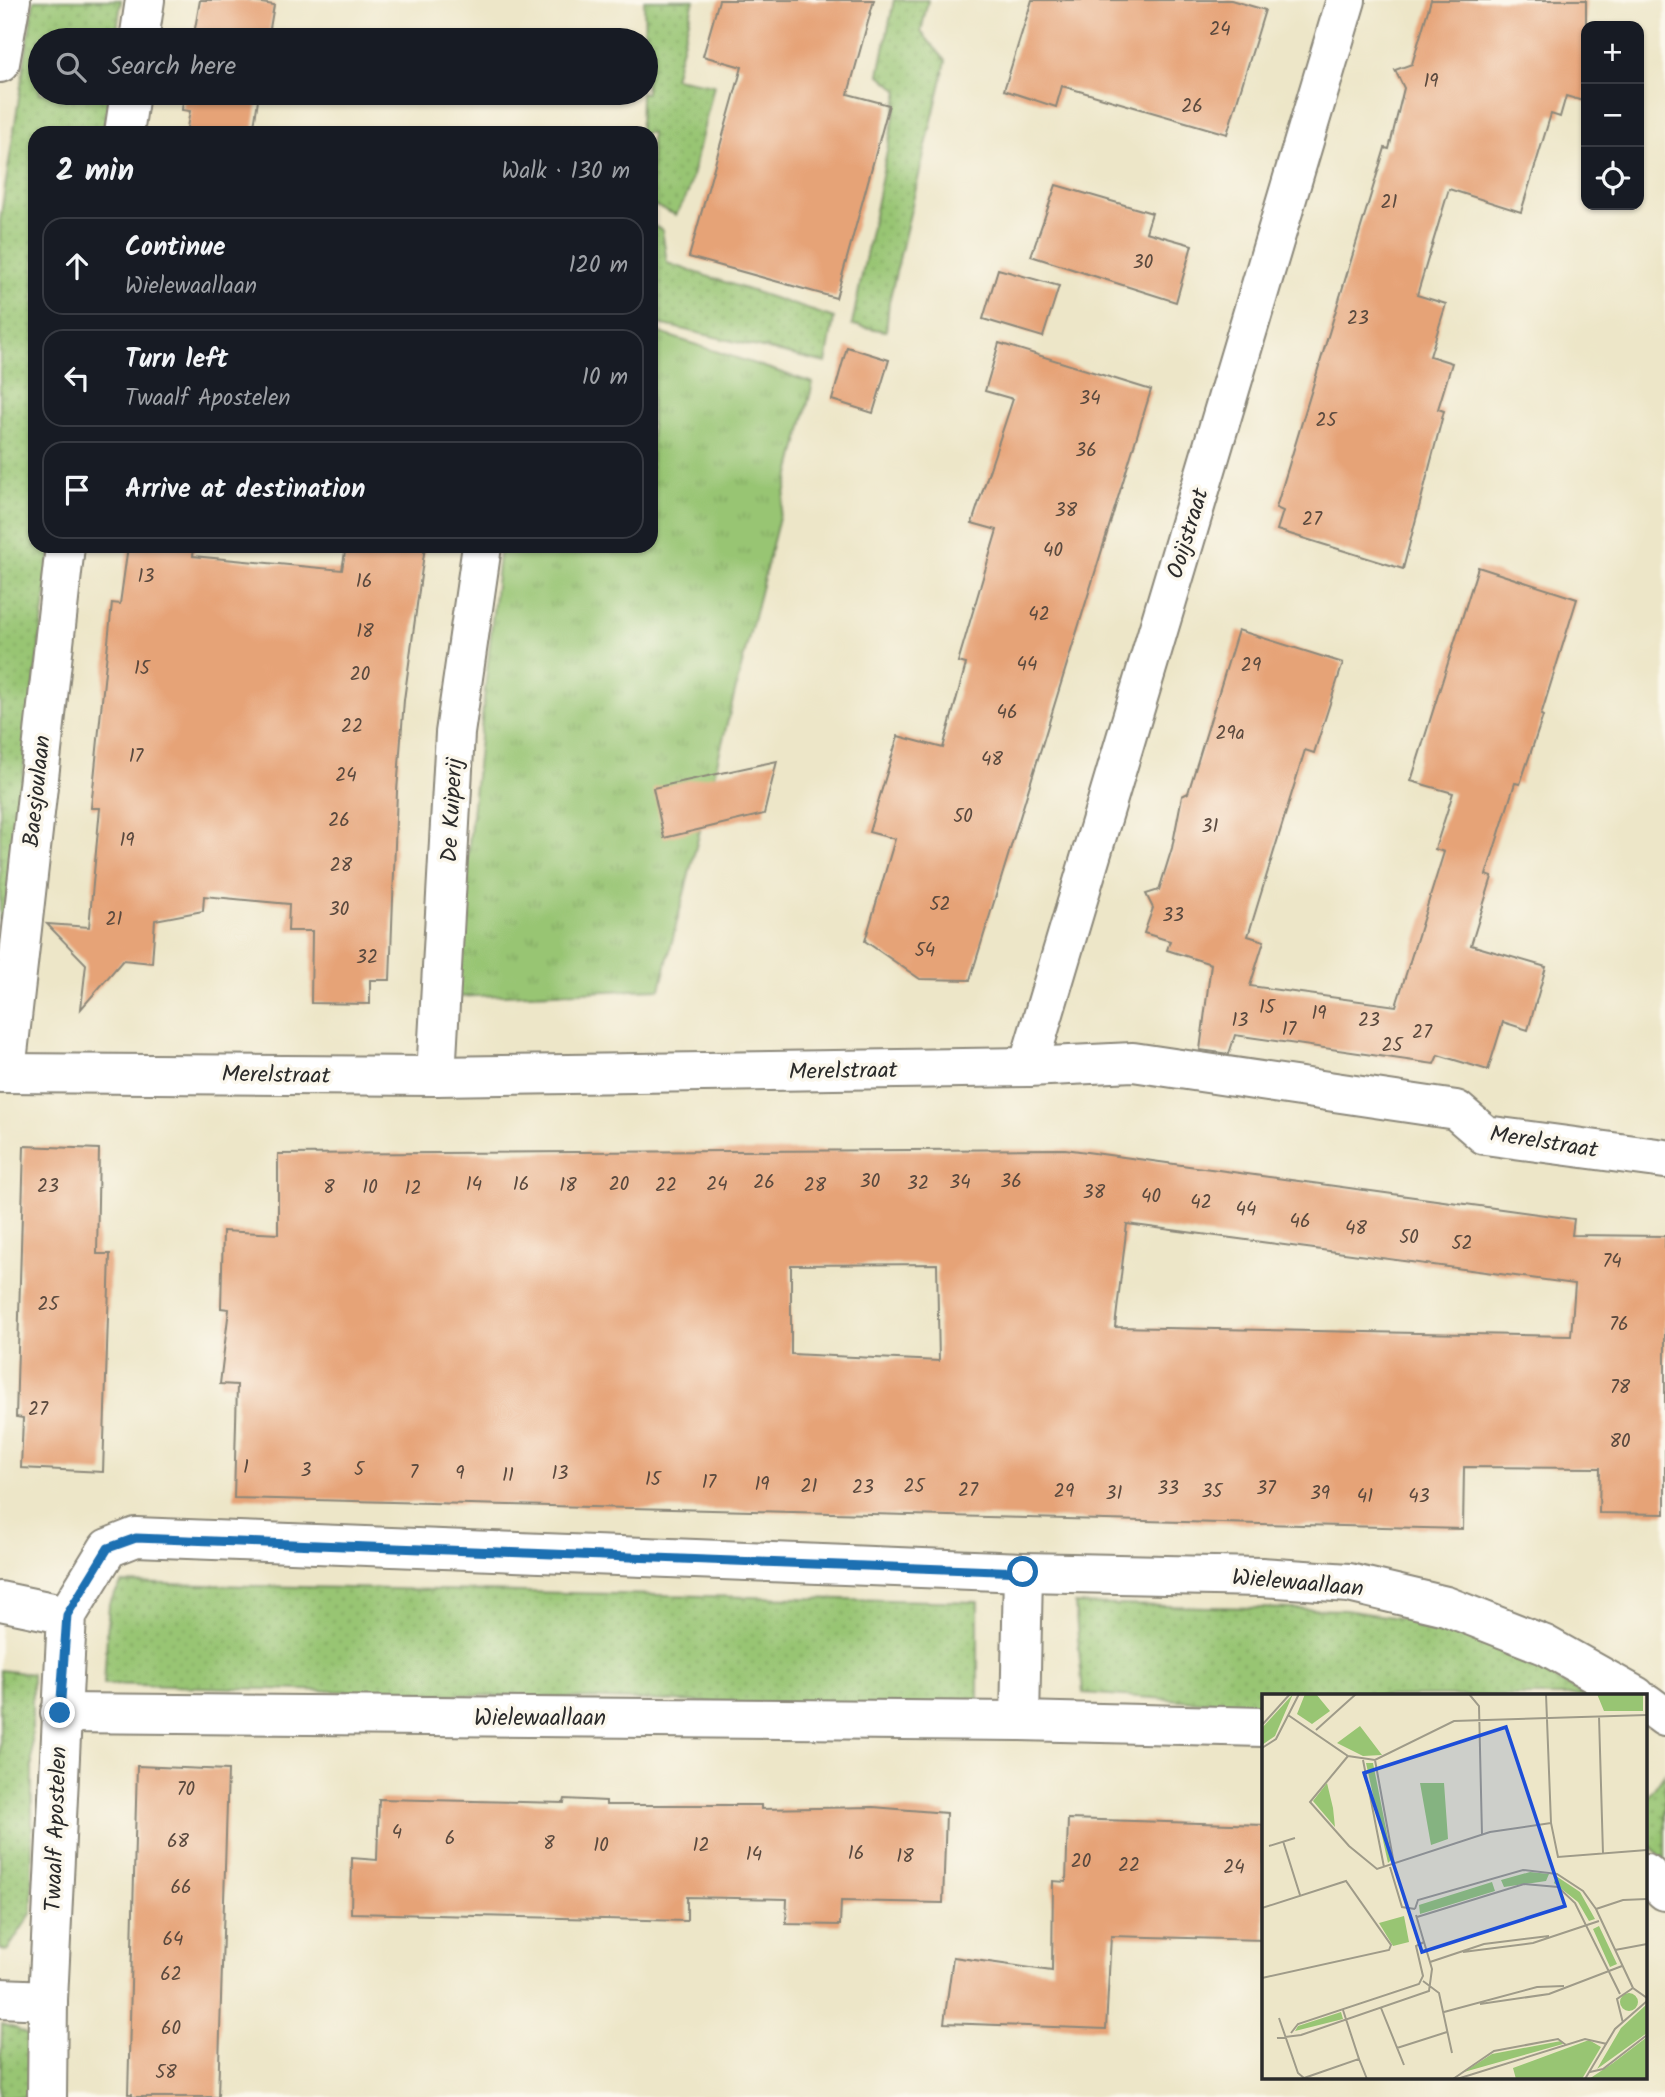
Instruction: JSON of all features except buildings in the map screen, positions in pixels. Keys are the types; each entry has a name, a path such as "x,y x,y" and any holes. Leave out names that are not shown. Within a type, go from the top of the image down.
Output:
{"street":[{"path":"0,63 11,0"},
{"path":"141,28 145,0"},
{"name":"Ooijstraat","path":"1028,1067 1346,0"},
{"path":"125,126 128,105"},
{"name":"Baesjoulaan","path":"3,1072 64,553"},
{"name":"De Kuiperij","path":"436,1076 455,733 481,553"},
{"name":"Merelstraat","path":"3,1072 436,1076 1146,1064 1456,1110 1485,1135 1665,1159"},
{"name":"Wielewaallaan","path":"67,1615 108,1548 136,1538 1023,1572 1261,1577 1349,1583 1446,1606 1545,1645 1631,1694"},
{"path":"1020,1721 1023,1572"},
{"path":"0,1601 67,1615"},
{"name":"Twaalf Apostelen","path":"47,2097 48,2000 60,1713 67,1615"},
{"path":"1648,1704 1665,1717"},
{"name":"Wielewaallaan","path":"60,1713 1020,1721 1262,1727"},
{"path":"1648,1875 1665,1891"},
{"path":"0,1998 48,2000"}],"green space":[{"path":"34,0 121,0 118,28 30,28"},
{"path":"644,0 694,0 674,78 714,85 688,193 676,215 658,207 658,126 640,126 641,105 658,105 658,28 645,28"},
{"path":"894,0 928,0 921,32 946,61 889,302 886,331 852,325 899,91 879,74"},
{"path":"28,39 28,105 108,105 105,126 28,126 28,553 51,553 0,956 0,221"},
{"path":"658,228 662,230 667,263 834,318 826,363 658,324"},
{"path":"658,332 813,383 660,989 453,997 499,553 658,553"},
{"path":"122,1583 978,1602 978,1707 767,1704 104,1684 109,1603"},
{"path":"1075,1604 1345,1610 1412,1620 1488,1642 1581,1694 1262,1694 1262,1706 1083,1693"},
{"path":"0,1670 32,1674 32,1912 7,1951 0,1950"},
{"path":"1665,1773 1665,1860 1648,1844 1648,1797"},
{"path":"2,2024 32,2038 30,2097 0,2097"}],"route":[{"path":"60,1713 67,1615 108,1548 136,1538 1023,1572"}]}
